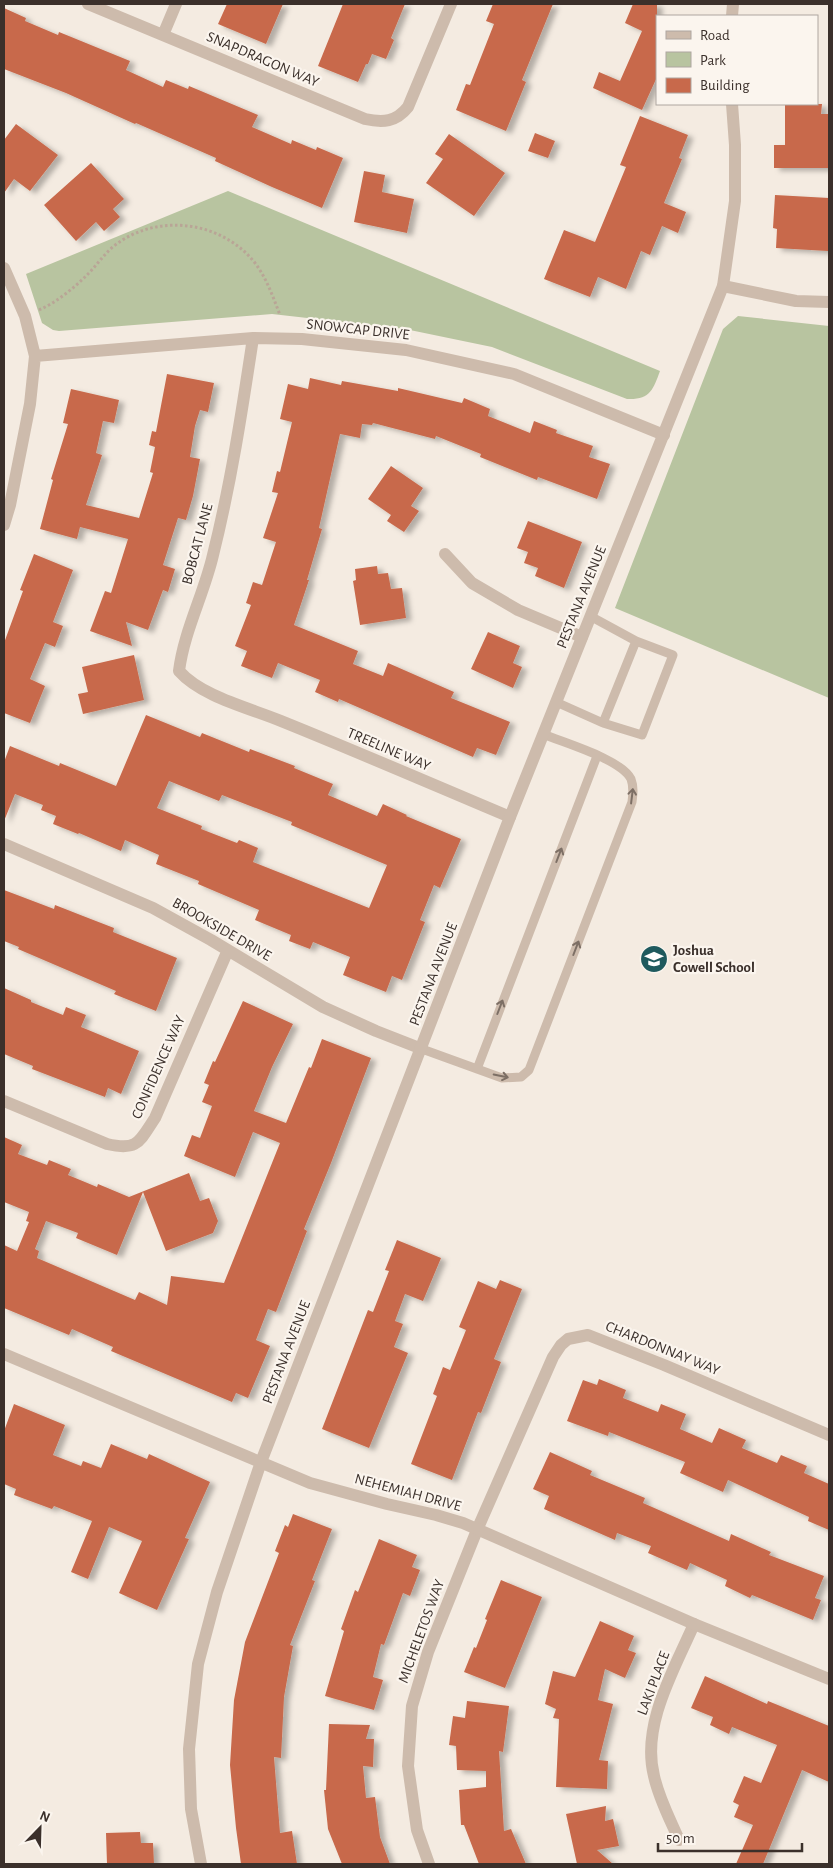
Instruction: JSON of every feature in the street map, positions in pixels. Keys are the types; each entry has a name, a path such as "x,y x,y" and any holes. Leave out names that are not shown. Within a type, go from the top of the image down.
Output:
{"street":[{"name":"SNAPDRAGON WAY","path":"88,4 365,119 378,122 392,120 401,116 408,107 451,4"},
{"path":"163,35 176,4"},
{"name":"PESTANA AVENUE","path":"201,1864 191,1809 189,1749 198,1664 217,1592 261,1462 510,817 724,286 735,201 735,145 732,105"},
{"path":"4,268 25,316 35,356 30,404 10,505 4,525"},
{"path":"724,286 796,301 829,302"},
{"name":"SNOWCAP DRIVE","path":"35,356 253,338 302,339 406,350 514,374 664,435"},
{"name":"BOBCAT LANE","path":"253,338 229,487 213,557 182,652 179,671 188,681 220,697 255,711"},
{"path":"445,554 472,583 518,610 582,637"},
{"name":"TREELINE WAY","path":"255,711 510,817"},
{"name":"BROOKSIDE DRIVE","path":"4,844 153,908 323,1006 376,1031 422,1049"},
{"name":"CONFIDENCE WAY","path":"4,1101 106,1144 132,1146 140,1142 156,1118 228,950"},
{"name":"CHARDONNAY WAY","path":"477,1530 553,1357 561,1345 568,1339 588,1335 829,1435"},
{"name":"NEHEMIAH DRIVE","path":"4,1354 310,1483 463,1523 694,1624 829,1679"},
{"name":"MICHELETOS WAY","path":"429,1864 417,1830 408,1766 412,1706 428,1652 477,1530"},
{"name":"LAKI PLACE","path":"679,1840 660,1798 653,1775 651,1745 656,1715 694,1624"}],"lane":[{"path":"556,702 603,723 642,735 673,656 636,641 590,616"},
{"path":"603,723 636,641"},
{"path":"422,1049 502,1078 521,1077 529,1070 632,802 634,788 630,778 622,768 543,734"},
{"path":"477,1069 597,756"}],"path":[{"path":"38,310 54,303 77,284 109,250 123,240 148,228 176,225 207,229 241,249 255,263 268,283 280,315"}],"green space":[{"path":"228,191 660,371 655,384 646,396 627,399 492,347 405,329 272,314 59,331 53,330 42,323 26,274"},
{"path":"738,316 829,326 829,698 615,608 723,329"}],"building":[{"path":"227,4 283,4 266,44 218,24"},
{"path":"343,4 405,4 391,38 394,40 386,59 372,54 358,82 318,66"},
{"path":"493,4 553,4 522,80 526,82 506,131 456,110 466,84 470,85 494,24 486,21"},
{"path":"633,4 657,4 656,79 642,110 593,88 599,72 620,81 642,31 625,23"},
{"path":"4,8 26,18 25,21 58,35 59,32 130,61 126,70 163,87 166,80 188,89 189,86 258,115 252,127 291,144 292,140 316,150 317,147 343,158 322,208 215,161 216,158 136,123 4,69"},
{"path":"822,104 821,114 829,114 829,168 774,168 774,145 785,145 785,105"},
{"path":"640,116 688,135 679,158 682,159 664,203 686,212 678,233 662,226 650,255 641,251 626,289 598,277 590,297 544,279 564,230 595,242 626,167 620,165"},
{"path":"16,124 58,155 30,191 14,179 4,193 4,140"},
{"path":"535,133 555,141 548,158 528,151"},
{"path":"449,134 505,173 474,216 426,183 443,159 435,154"},
{"path":"91,163 124,199 113,209 120,217 104,231 96,222 76,241 44,205"},
{"path":"364,171 385,175 382,192 414,199 407,233 354,222"},
{"path":"775,195 829,198 828,251 776,248 777,229 773,228"},
{"path":"167,374 214,383 208,412 200,410 195,426 190,457 200,459 193,496 186,520 178,518 163,565 175,569 168,592 163,590 148,630 126,622 132,646 90,631 105,591 111,593 128,539 80,527 77,539 40,529 53,480 51,479 68,424 63,423 71,389 119,400 114,423 103,421 96,453 102,455 86,505 139,518 153,473 150,472 155,447 149,445 152,431 156,432"},
{"path":"310,378 341,385 342,381 398,391 398,388 462,403 464,398 490,409 488,416 530,433 534,421 557,430 556,433 593,446 589,457 610,464 597,499 538,477 537,480 480,457 481,454 436,436 435,439 373,423 372,425 362,424 360,438 340,434 319,528 322,529 307,580 309,580 294,625 358,651 353,664 383,676 388,663 454,692 451,698 510,722 496,755 477,748 473,757 339,699 338,702 315,692 320,680 278,663 272,678 241,666 247,651 235,646 251,605 246,603 253,582 262,585 276,542 263,538 278,493 272,492 277,471 280,472 292,422 280,419 288,384 308,389"},
{"path":"391,466 423,488 411,506 419,511 404,532 387,521 391,515 368,499"},
{"path":"528,521 582,542 564,588 535,576 538,568 524,563 528,552 517,548"},
{"path":"34,554 73,570 53,622 63,626 55,647 45,643 30,679 45,686 30,723 4,713 4,643 23,591 20,590"},
{"path":"377,566 378,574 388,573 391,589 402,588 406,618 360,625 353,581 356,580 355,569"},
{"path":"488,632 520,646 513,663 522,667 513,688 471,669"},
{"path":"134,655 144,700 83,714 78,694 88,692 82,667"},
{"path":"146,715 200,737 202,733 249,752 250,749 295,766 294,768 333,784 328,795 377,816 383,804 406,816 461,839 440,888 434,885 420,920 425,922 402,980 392,976 386,992 343,975 350,957 313,942 310,949 289,941 291,935 255,920 259,910 198,884 199,881 156,864 159,855 125,840 121,851 53,824 56,816 41,810 43,805 15,794 4,821 4,762 10,746 59,766 60,763 116,786","holes":["169,781 219,801 222,795 292,822 291,825 387,865 369,908 253,862 258,848 239,840 237,843 201,829 202,826 157,808"]},
{"path":"4,890 54,909 55,905 114,928 113,932 177,958 156,1011 114,994 116,991 18,949 19,947 4,941"},
{"path":"4,988 63,1015 66,1007 86,1015 81,1027 139,1051 121,1094 108,1088 105,1097 32,1069 33,1066 4,1054"},
{"path":"243,1001 293,1024 272,1067 254,1111 286,1123 322,1039 371,1058 304,1229 307,1231 276,1312 268,1309 256,1340 270,1346 248,1398 236,1393 232,1402 111,1351 113,1347 72,1329 69,1335 4,1308 4,1245 17,1251 29,1222 26,1221 29,1212 4,1202 4,1137 22,1145 18,1154 47,1165 49,1160 71,1169 68,1175 97,1187 98,1184 129,1197 189,1173 200,1201 209,1198 218,1221 213,1233 166,1251 143,1192 117,1255 76,1238 78,1233 46,1221 35,1249 39,1251 37,1258 135,1300 139,1292 167,1305 171,1276 224,1283 280,1143 253,1132 235,1177 184,1156 192,1135 200,1138 212,1106 202,1102 209,1085 204,1083"},
{"path":"397,1240 441,1258 423,1301 405,1294 395,1321 403,1324 394,1347 408,1353 369,1448 322,1429 368,1310 373,1312 389,1271 385,1270"},
{"path":"500,1280 522,1289 494,1359 501,1362 481,1413 478,1412 452,1480 411,1464 437,1396 433,1394 443,1367 450,1370 466,1330 459,1327 478,1281 496,1289"},
{"path":"599,1379 626,1390 623,1398 658,1412 661,1404 686,1414 680,1429 712,1443 719,1428 746,1440 742,1448 777,1463 781,1455 807,1466 804,1473 829,1484 829,1530 808,1521 809,1517 728,1480 723,1492 680,1473 685,1462 609,1432 608,1436 567,1421 583,1380 597,1385"},
{"path":"14,1404 65,1425 53,1455 81,1466 83,1461 101,1468 111,1444 147,1459 149,1454 210,1482 185,1538 189,1539 157,1610 119,1593 142,1541 109,1527 88,1579 71,1572 92,1521 54,1506 52,1509 14,1495 16,1489 4,1484 4,1431"},
{"path":"550,1452 592,1471 590,1475 645,1498 643,1503 729,1541 731,1534 771,1552 769,1555 824,1576 815,1598 821,1600 813,1620 752,1595 750,1598 725,1586 727,1580 690,1563 687,1570 648,1553 651,1546 617,1533 615,1540 544,1509 549,1496 533,1489"},
{"path":"293,1514 332,1529 312,1580 315,1581 290,1645 293,1646 284,1697 281,1758 274,1757 280,1833 292,1831 297,1864 241,1864 230,1765 234,1700 245,1642 279,1553 275,1551 285,1525 288,1527"},
{"path":"379,1539 417,1555 412,1567 420,1570 410,1596 403,1593 384,1645 381,1644 373,1677 383,1680 374,1710 325,1696 344,1631 341,1629 355,1590 358,1592"},
{"path":"501,1580 542,1597 505,1688 464,1672 474,1647 476,1648 487,1620 485,1619"},
{"path":"600,1621 634,1636 628,1650 636,1653 625,1678 605,1669 598,1700 613,1704 599,1760 608,1761 607,1789 556,1787 559,1719 553,1718 556,1709 545,1704 553,1671 575,1677"},
{"path":"705,1676 767,1704 768,1701 829,1726 829,1782 802,1770 763,1864 736,1864 753,1825 734,1817 739,1805 733,1802 744,1776 761,1783 777,1745 732,1727 729,1734 710,1725 713,1717 691,1708"},
{"path":"467,1701 509,1706 503,1752 499,1751 504,1831 511,1829 526,1864 479,1864 464,1825 461,1825 459,1790 486,1787 486,1771 457,1770 456,1746 449,1745 453,1716 465,1718"},
{"path":"329,1724 370,1725 366,1739 374,1739 373,1767 363,1766 366,1798 375,1797 380,1837 390,1864 342,1864 328,1829 324,1790 326,1790"},
{"path":"606,1806 605,1821 613,1819 619,1846 597,1850 613,1864 577,1864 566,1814"},
{"path":"140,1832 141,1843 153,1843 154,1864 107,1864 106,1833"}],"place":[{"name":"Joshua Cowell School","path":"654,959"}]}
